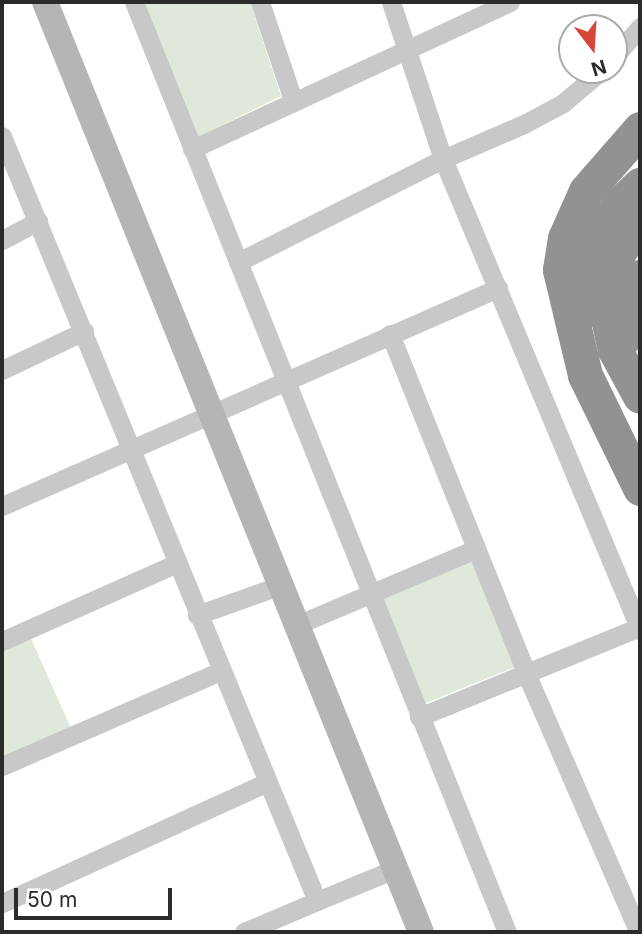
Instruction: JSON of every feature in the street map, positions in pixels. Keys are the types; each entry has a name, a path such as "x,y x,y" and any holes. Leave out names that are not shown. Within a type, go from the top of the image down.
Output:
{"highway":[{"path":"640,129 586,191 565,238 560,270 585,375 640,488"},
{"path":"585,375 580,288 585,267 606,222 640,185"},
{"path":"636,388 615,350 604,305 613,261 640,219"},
{"path":"636,388 622,334 625,313 640,276"}],"street":[{"path":"45,2 115,184 284,584 421,932"},
{"path":"134,2 507,932"},
{"path":"260,2 293,100"},
{"path":"391,2 443,159 640,629 419,717"},
{"path":"192,149 406,47 510,2"},
{"path":"628,41 640,27"},
{"path":"238,262 443,159 563,103 585,84"},
{"path":"2,136 133,449 220,671 317,901"},
{"path":"2,240 38,221"},
{"path":"2,506 285,384 390,334 498,288"},
{"path":"2,370 84,331"},
{"path":"390,334 526,673 634,929"},
{"path":"299,624 476,549"},
{"path":"2,641 177,562"},
{"path":"197,615 284,584"},
{"path":"2,766 220,671"},
{"path":"2,903 267,782"},
{"path":"244,932 397,868"}],"shaded area":[{"path":"143,2 250,2 281,96 196,138"},
{"path":"472,555 517,666 422,704 377,593"},
{"path":"29,634 71,728 2,760 2,646"}]}
